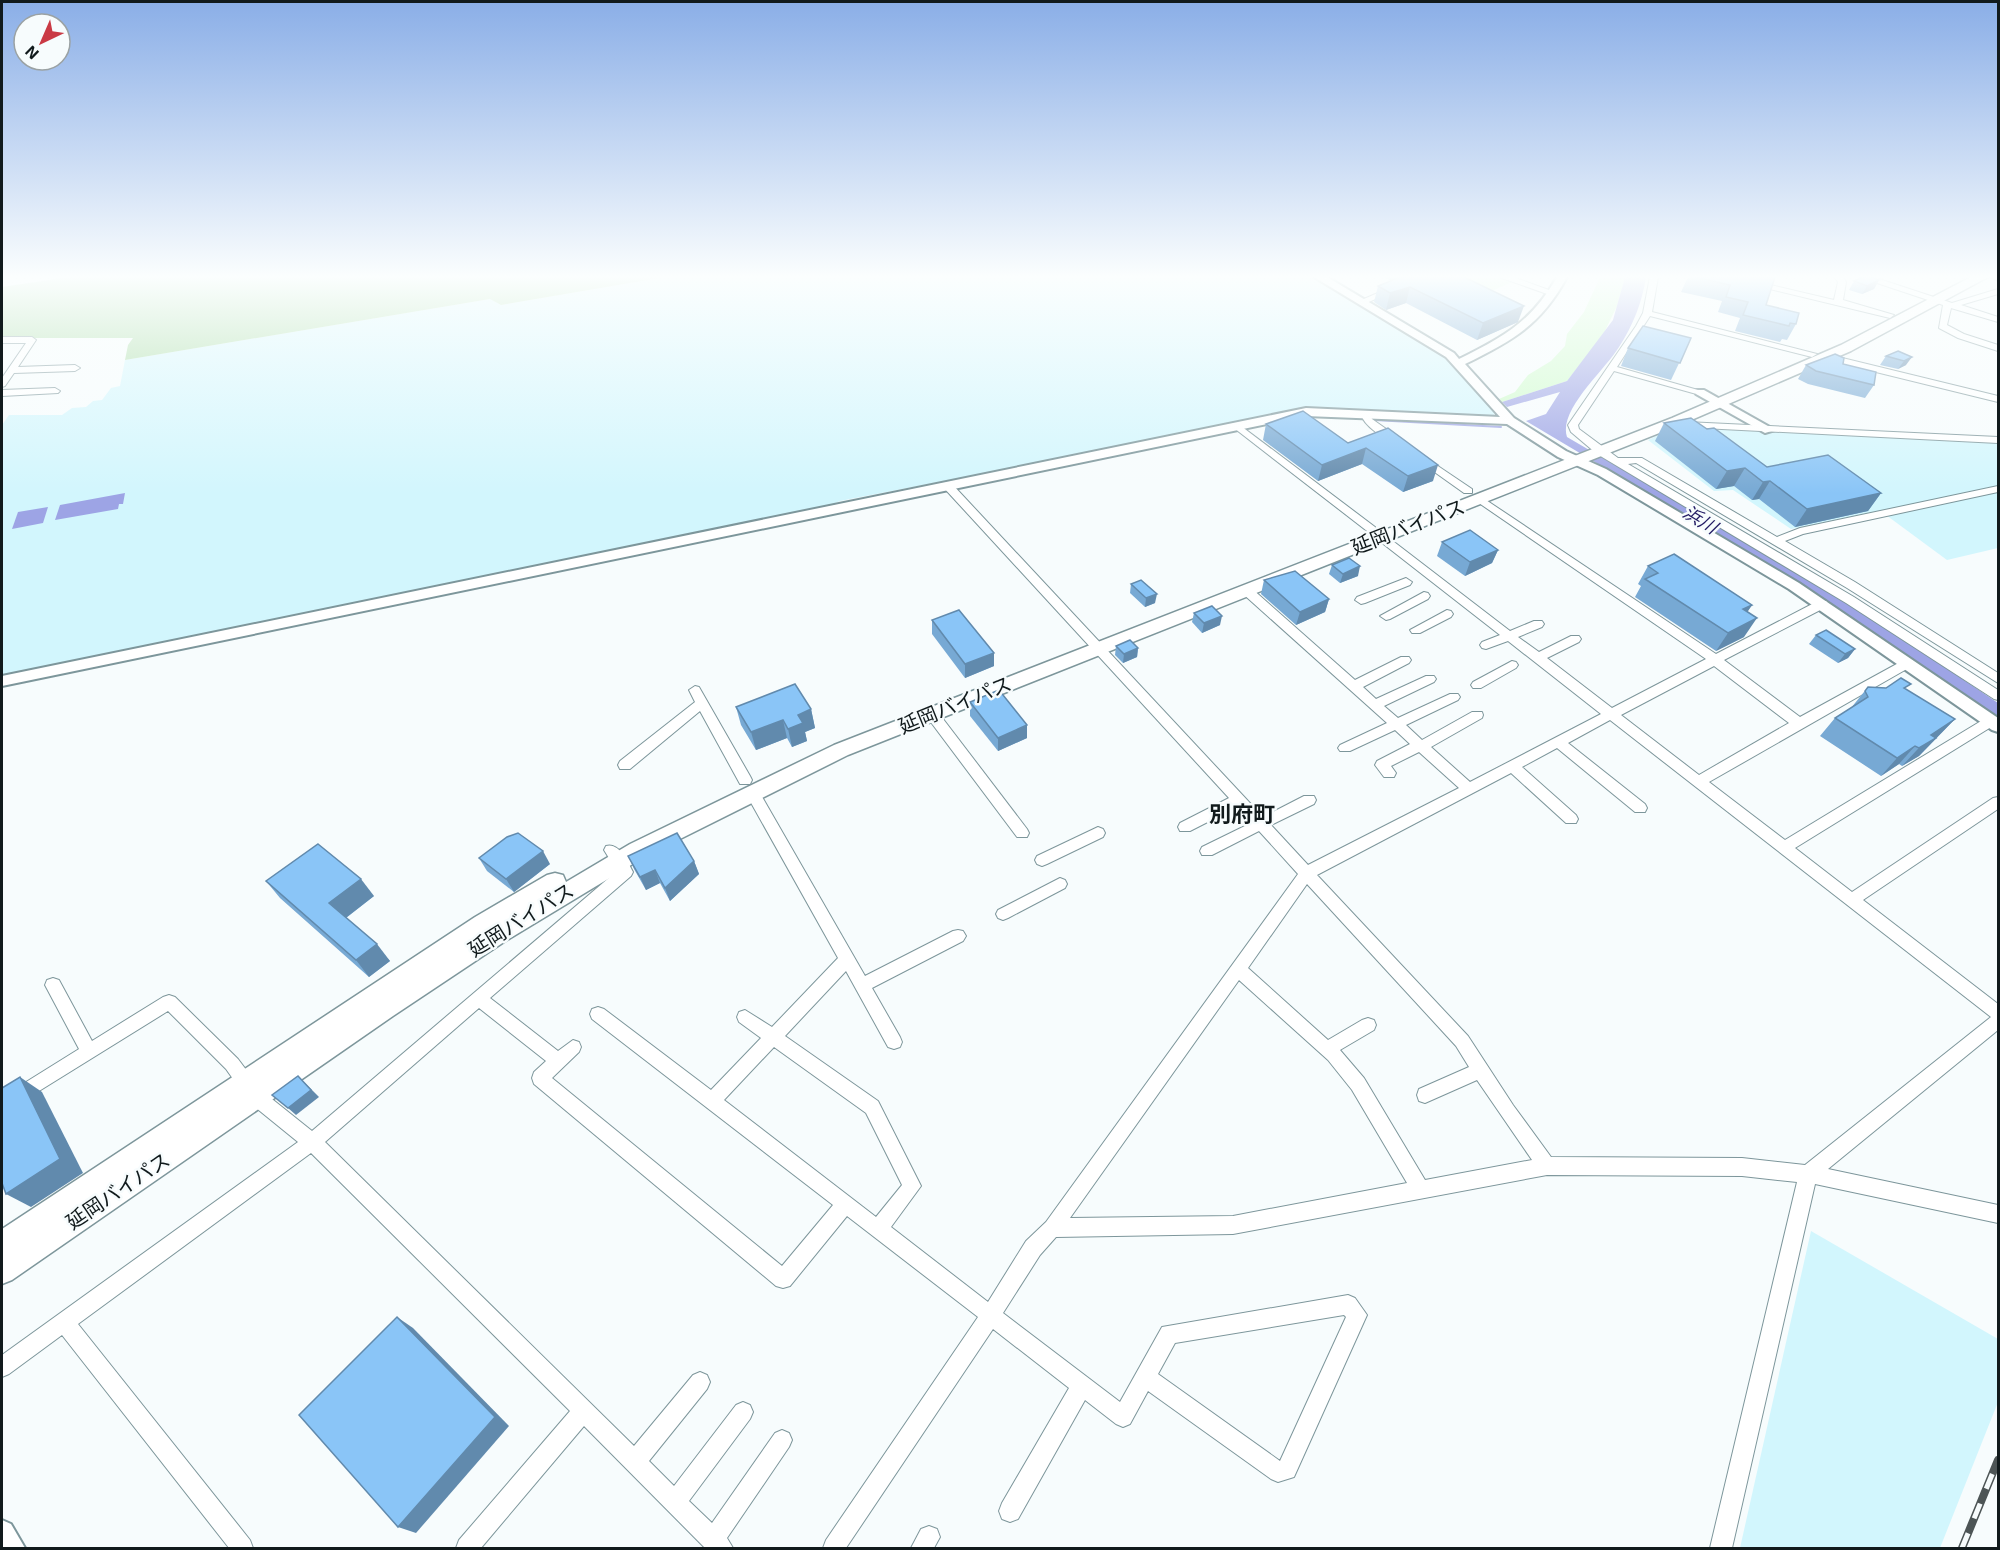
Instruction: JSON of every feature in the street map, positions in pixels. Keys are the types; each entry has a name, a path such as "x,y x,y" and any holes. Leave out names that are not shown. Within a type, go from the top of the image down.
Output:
{"highway":[{"name":"延岡バイパス","path":"1819,356 1831,349"},
{"name":"延岡バイパス","path":"748,786 932,714 1094,644 1583,452 1710,397 1834,349"},
{"name":"延岡バイパス","path":"1583,452 1677,421 1710,397"},
{"name":"延岡バイパス","path":"2,1270 483,924 748,786 830,740 1246,590 1376,533"},
{"name":"延岡バイパス","path":"2,1246 252,1089"}],"street":[{"path":"2,384 25,349"},
{"path":"1442,349 1459,363 1510,421"},
{"path":"1459,363 1487,349"},
{"path":"1624,349 1573,425 1583,452 1602,472 1822,604 1995,724 1784,848"},
{"path":"1792,349 1998,399"},
{"path":"11,370 75,368"},
{"path":"1612,368 1710,397 1769,430"},
{"path":"2,393 56,392"},
{"path":"2,681 1306,412 1510,421 1583,452 1616,461 1850,600 1998,696"},
{"path":"1366,414 1367,420 1714,659 1799,723"},
{"path":"1677,421 1691,427 1998,440"},
{"path":"1237,426 1998,1013"},
{"path":"1616,461 1638,460 1935,637 1998,679"},
{"path":"948,486 1462,1041 1547,1166"},
{"path":"1776,541 1800,531 1998,489"},
{"path":"1361,600 1406,582"},
{"path":"1246,590 1468,788"},
{"path":"1386,616 1424,596"},
{"path":"834,1548 991,1315 1033,1248 1052,1228 1307,873 1822,604"},
{"path":"1416,630 1447,614"},
{"path":"1486,645 1532,627 1515,621"},
{"path":"1537,658 1575,639"},
{"path":"1354,686 1405,660"},
{"path":"1698,782 1908,663"},
{"path":"1477,685 1512,665"},
{"path":"1375,705 1430,679"},
{"path":"695,690 894,1042"},
{"path":"1345,748 1454,697"},
{"path":"626,765 702,703"},
{"path":"932,714 1022,833"},
{"path":"1389,772 1382,765 1477,715"},
{"path":"1557,741 1640,808"},
{"path":"1511,765 1571,819"},
{"path":"1185,827 1238,800"},
{"path":"1207,851 1309,800"},
{"path":"1851,900 1998,802"},
{"path":"1042,860 1098,833"},
{"path":"2,1367 312,1142 626,872 615,855"},
{"path":"1003,914 1060,884"},
{"path":"862,985 958,936"},
{"path":"712,1101 847,959"},
{"path":"1238,969 1327,1049 1358,1084 1421,1190"},
{"path":"53,985 90,1051"},
{"path":"479,999 558,1061"},
{"path":"2,1106 171,1004 252,1089 312,1142 718,1544 782,1440"},
{"path":"598,1014 1123,1417 1169,1334 1348,1305 1357,1315 1287,1470 1278,1472 1146,1377"},
{"path":"745,1017 872,1107 912,1186 878,1229"},
{"path":"1721,1548 1808,1174 1998,1021"},
{"path":"1327,1049 1368,1024"},
{"path":"573,1047 540,1078 783,1279 846,1204"},
{"path":"1425,1095 1481,1070"},
{"path":"1052,1228 1101,1226 1133,1229 1188,1229 1233,1225 1547,1166 1742,1167 1808,1174 1998,1214"},
{"path":"64,1322 242,1548"},
{"path":"634,1462 700,1382"},
{"path":"1010,1511 1082,1386"},
{"path":"467,1548 583,1411"},
{"path":"675,1502 744,1412"},
{"path":"2,1533 12,1548"}],"shaded area":[{"path":"189,349 1431,349 1440,353 1453,364 1495,414 1491,418 1317,409 840,501 829,506 602,555 2,676 2,425 9,415 62,415 72,408 86,407 93,401 102,400 111,388 120,386 125,360"},
{"path":"1675,427 1998,442 1998,487 1791,529 1733,490 1714,491 1648,440"},
{"path":"1998,491 1998,548 1947,560 1886,515"},
{"path":"1811,1231 1998,1339 1998,1402 1940,1548 1740,1548"}],"green space":[{"path":"127,349 189,349 125,360"},
{"path":"1562,349 1592,349 1567,381 1502,402 1499,399 1515,392 1528,375 1551,361"}],"water":[{"name":"浜川","path":"1591,349 1617,349 1584,391 1569,415 1566,426 1567,437 1836,594 1998,703 1998,718 1798,583 1526,421 1546,414 1560,392 1507,407 1502,402 1567,381"},
{"path":"125,493 123,504 119,504 118,509 55,520 60,505"},
{"path":"48,507 43,523 12,529 18,512"}],"building":[{"path":"1633,349 1686,349 1680,363"},
{"path":"1898,351 1912,357 1904,361 1886,356"},
{"path":"1835,354 1844,358 1843,364 1876,372 1874,385 1816,371 1806,365"},
{"path":"1303,411 1348,443 1388,428 1438,465 1408,476 1366,448 1322,465 1266,424"},
{"path":"1691,418 1707,429 1714,428 1767,467 1828,455 1881,493 1807,509 1770,481 1763,482 1745,468 1727,471 1664,423"},
{"path":"1470,530 1498,550 1470,562 1442,542"},
{"path":"1674,554 1752,605 1743,609 1757,618 1728,633 1645,579 1658,573 1648,566"},
{"path":"1349,558 1360,566 1343,574 1332,565"},
{"path":"1295,571 1329,599 1300,612 1264,580"},
{"path":"1141,580 1157,594 1146,598 1131,584"},
{"path":"1212,606 1222,616 1204,623 1194,613"},
{"path":"959,610 994,653 965,664 932,620"},
{"path":"1826,630 1855,649 1845,654 1816,635"},
{"path":"1130,640 1138,648 1124,654 1116,646"},
{"path":"1901,678 1911,684 1904,688 1955,719 1931,735 1936,738 1919,748 1915,746 1897,758 1835,718 1868,697 1865,691 1868,687 1886,688"},
{"path":"795,684 811,709 798,715 803,723 788,729 783,720 751,732 736,707"},
{"path":"999,690 1027,725 998,738 970,702"},
{"path":"518,833 543,851 506,879 479,858 507,837"},
{"path":"677,833 694,861 665,888 655,870 640,877 628,856"},
{"path":"318,844 361,879 329,903 377,944 356,960 266,881"},
{"path":"298,1076 311,1090 288,1108 272,1095"},
{"path":"20,1077 60,1159 6,1194 2,1183 2,1088"},
{"path":"397,1317 495,1417 398,1527 299,1415"}],"waterway":[{"path":"1312,416 1358,418"},
{"path":"1374,420 1501,427"}],"railway":[{"path":"1962,1548 1998,1460"}],"district":[{"name":"別府町","path":"1242,814"}]}
